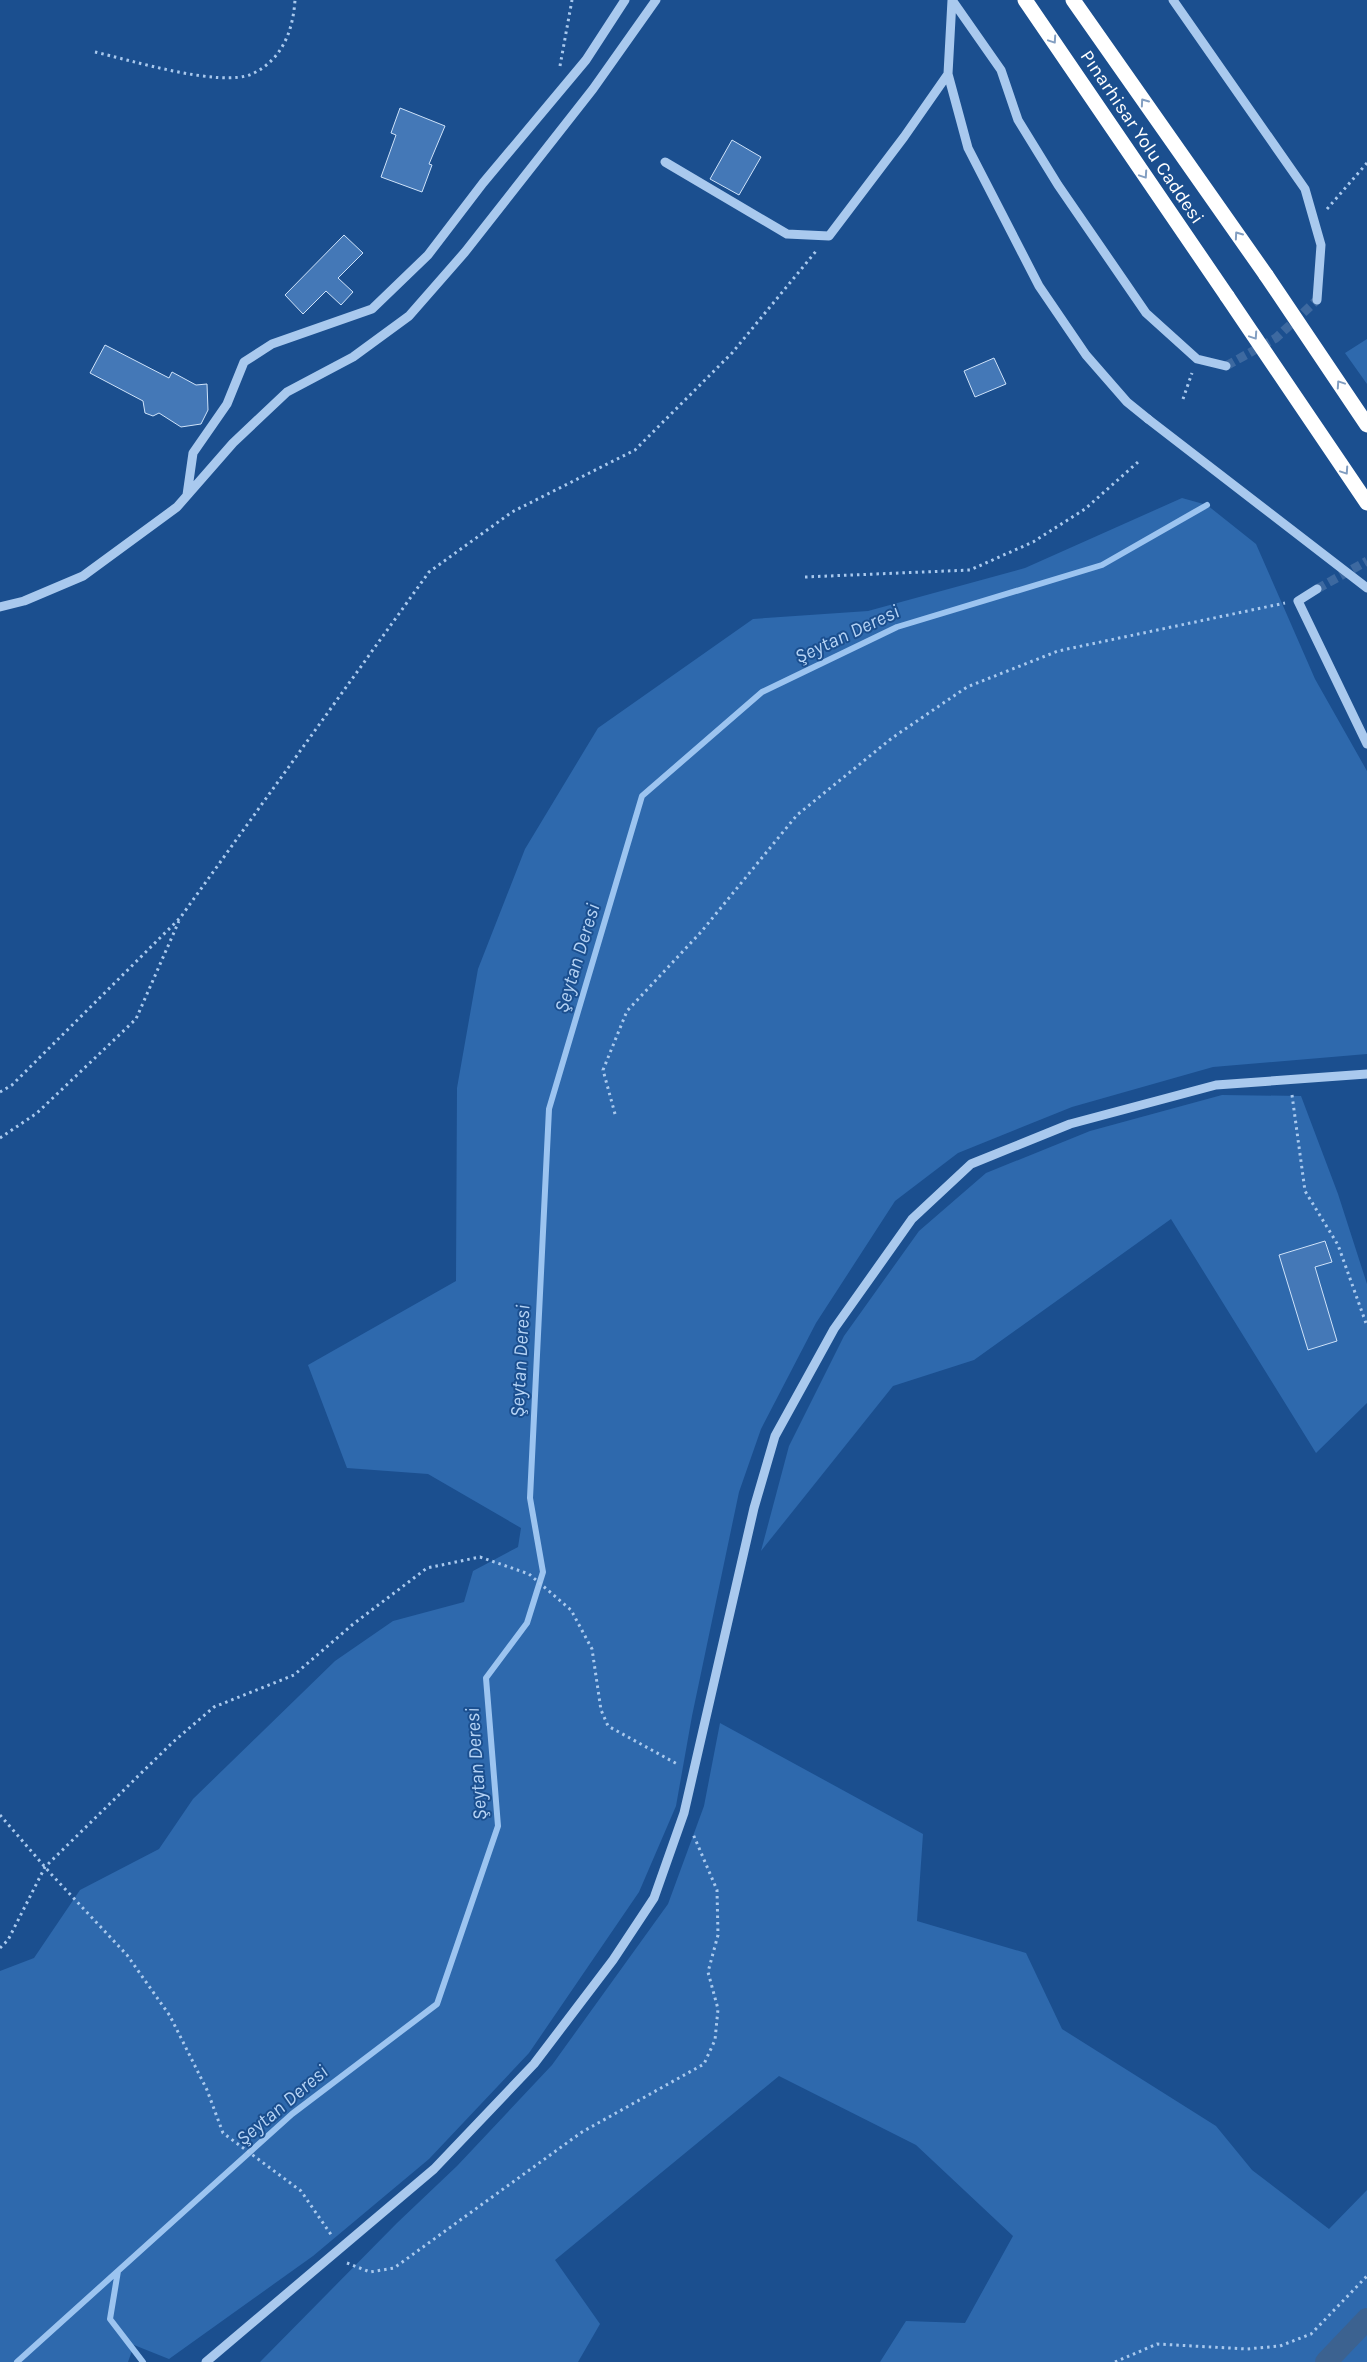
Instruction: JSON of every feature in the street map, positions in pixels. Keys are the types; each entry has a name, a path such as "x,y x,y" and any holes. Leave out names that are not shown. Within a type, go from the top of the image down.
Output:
{"highway":[{"name":"Pınarhisar Yolu Caddesi","path":"1025,0 1367,503"},
{"name":"Pınarhisar Yolu Caddesi","path":"1073,0 1266,275 1367,425"}],"street":[{"path":"187,495 193,454 227,404 244,362 272,344 372,309 428,255 483,183 586,60 624,0"},
{"path":"0,607 24,601 83,576 177,506 233,443 287,392 354,357 409,316 465,252 593,89 656,0"},
{"path":"952,0 948,74 968,148 1039,286 1086,355 1127,402 1367,588"},
{"path":"952,0 1000,70 1018,120 1063,193 1146,313 1197,359 1226,366"},
{"path":"1173,0 1305,189 1321,245 1317,300"},
{"path":"665,162 786,234 829,236 904,137 948,74"},
{"path":"1317,589 1298,600 1367,744"},
{"path":"206,2362 434,2169 534,2064 613,1960 654,1898 684,1813 754,1508 775,1436 834,1330 912,1219 971,1164 1070,1124 1216,1085 1367,1074"}],"path":[{"path":"95,52 209,78 251,74 278,56 293,24 295,0"},
{"path":"555,96 572,0"},
{"path":"1315,223 1367,163"},
{"path":"0,1092 12,1085 180,918 429,572 512,512 635,450 732,353 829,236"},
{"path":"1183,399 1197,359"},
{"path":"805,577 970,570 1032,542 1086,509 1138,462"},
{"path":"615,1114 603,1070 627,1011 701,932 797,815 892,738 967,687 1058,651 1298,600"},
{"path":"0,1138 37,1113 136,1019 180,918"},
{"path":"1290,1080 1305,1191 1338,1245 1367,1326"},
{"path":"0,1948 8,1940 45,1867 173,1742 214,1707 294,1676 352,1625 427,1568 480,1557 529,1574 571,1610 592,1649 601,1710 608,1726 693,1772"},
{"path":"0,1815 45,1867 127,1955 170,2016 208,2090 223,2133 302,2191 340,2248 347,2263 370,2272 394,2268 582,2132 704,2064 715,2040 718,2009 708,1972 718,1935 717,1890 684,1813"},
{"path":"1115,2362 1157,2344 1247,2349 1280,2346 1311,2334 1367,2276"}],"shaded area":[{"path":"1367,339 1367,384 1345,353"},
{"path":"1182,498 1207,505 1256,544 1315,679 1367,771 1367,1054 1213,1067 1072,1107 958,1153 895,1201 816,1323 761,1429 739,1492 692,1716 676,1806 639,1892 529,2053 429,2159 313,2256 169,2359 134,2345 128,2362 0,2362 0,1971 34,1958 80,1890 159,1849 193,1799 335,1661 393,1621 464,1602 473,1571 518,1547 521,1528 428,1474 347,1468 308,1365 456,1281 457,1088 478,969 525,849 598,728 753,619 868,611 1025,568"},
{"path":"1222,1095 1301,1096 1338,1194 1367,1284 1367,1403 1316,1453 1171,1219 974,1360 893,1386 761,1551 789,1446 844,1336 919,1231 986,1173 1090,1131"},
{"path":"720,1723 923,1834 917,1921 1026,1953 1062,2029 1216,2126 1252,2170 1329,2229 1367,2190 1367,2362 880,2362 906,2321 965,2323 1013,2236 916,2145 779,2076 555,2260 600,2324 578,2362 260,2362 397,2223 457,2166 552,2065 668,1904 704,1806"}],"building":[{"path":"400,108 445,126 429,164 432,165 422,192 381,177 396,135 391,133"},
{"path":"732,140 761,157 739,195 710,179"},
{"path":"344,235 363,253 338,278 353,292 341,305 326,291 303,314 285,295"},
{"path":"105,345 169,378 172,372 196,385 207,384 208,410 201,424 181,427 159,413 153,416 145,413 143,401 90,373"},
{"path":"994,358 1006,384 975,397 964,371"},
{"path":"1325,1241 1332,1262 1315,1267 1337,1341 1308,1350 1279,1255"}],"waterway":[{"name":"Şeytan Deresi","path":"17,2362 292,2114 437,2004 498,1826 486,1678 527,1623 543,1572 530,1498 549,1109 642,796 762,692 897,627 1102,565 1207,505"},
{"path":"118,2271 110,2319 143,2362"},
{"path":"1326,2362 1367,2319"}],"tunnel":[{"path":"1226,366 1276,338 1317,300"},
{"path":"1317,589 1367,561"}]}
